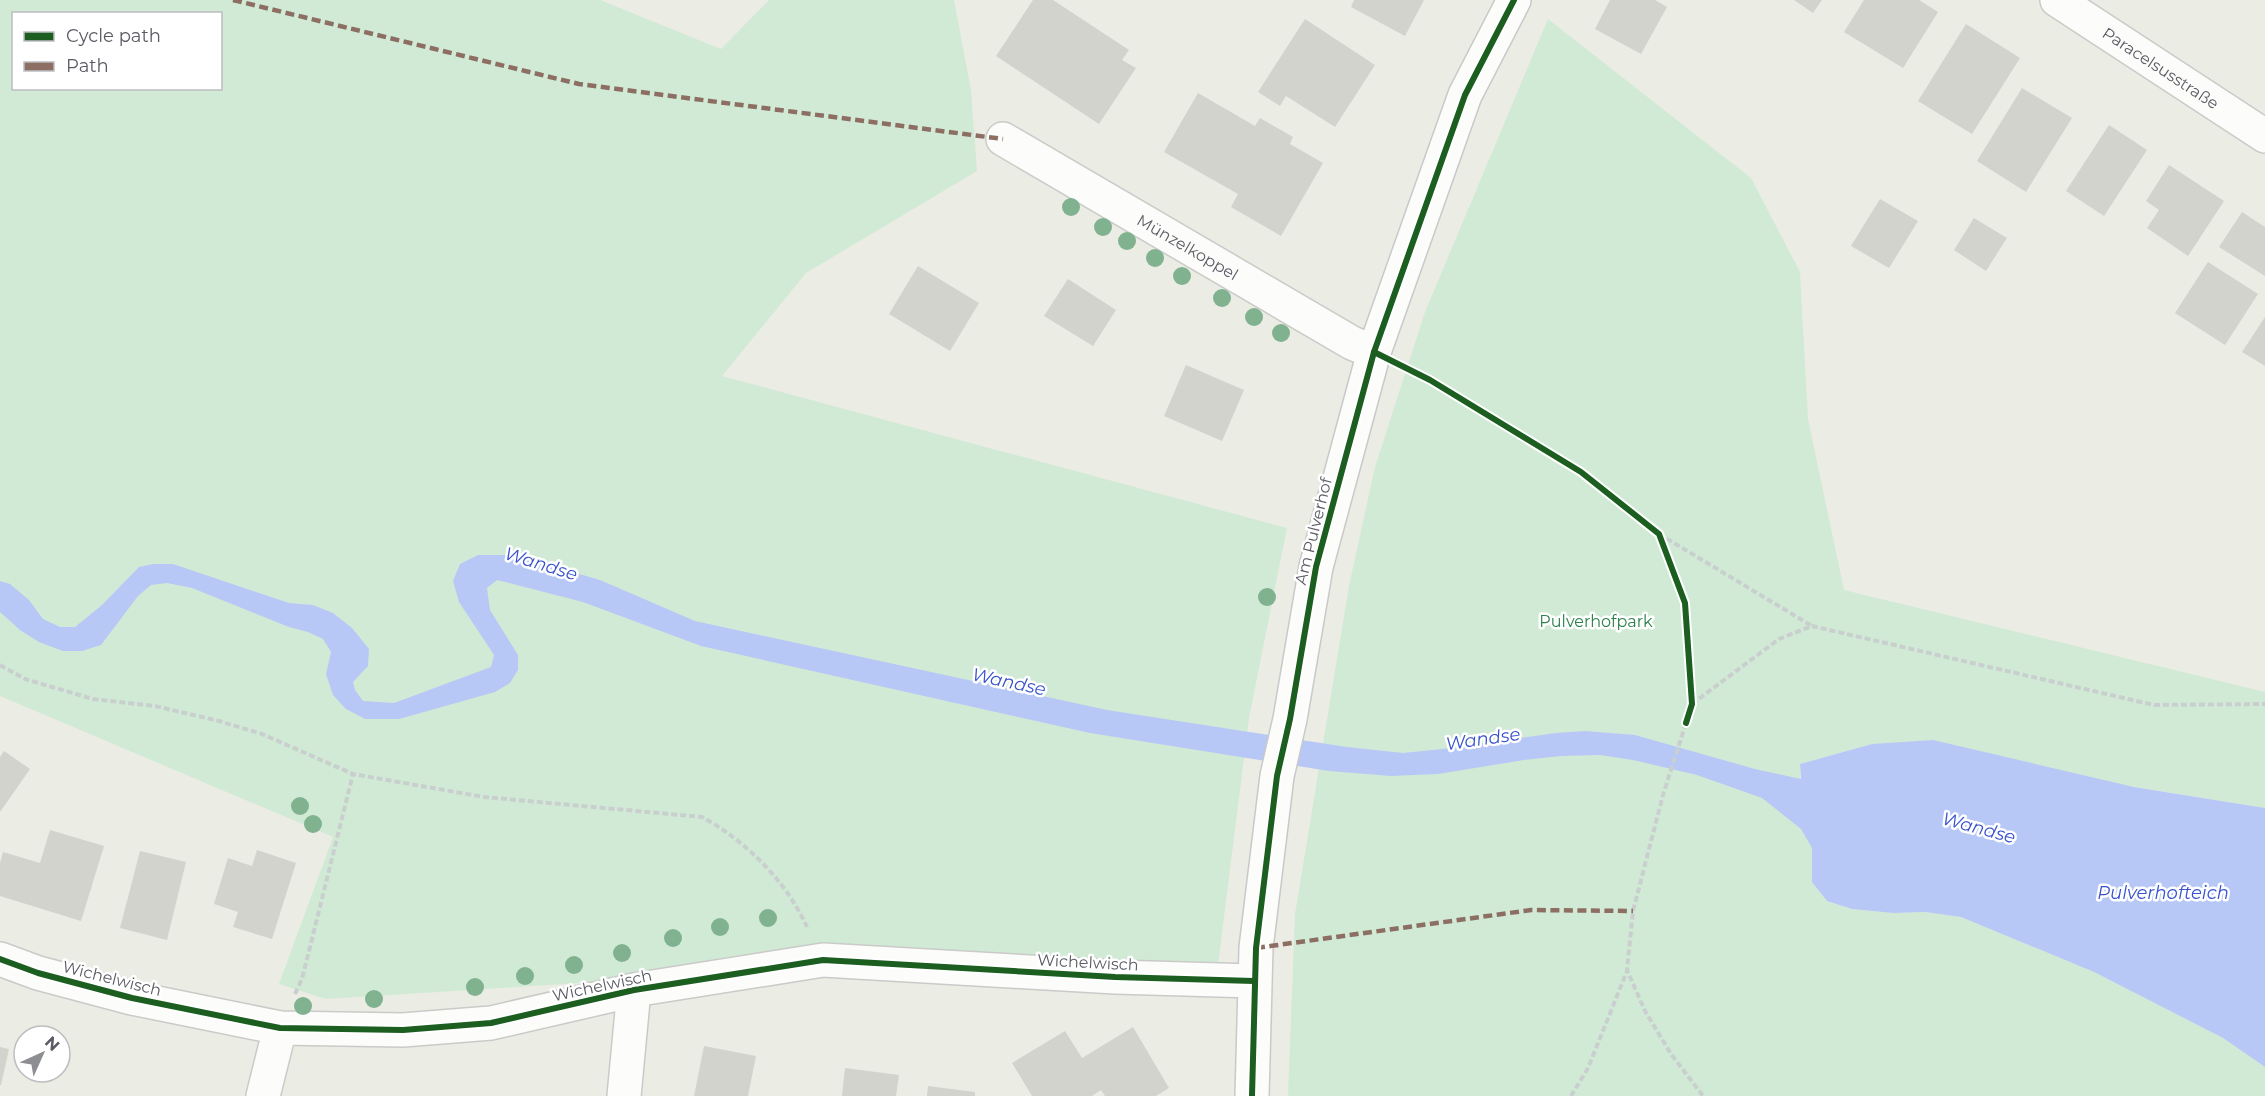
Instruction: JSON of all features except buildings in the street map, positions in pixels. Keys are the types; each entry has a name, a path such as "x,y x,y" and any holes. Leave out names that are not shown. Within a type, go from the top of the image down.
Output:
{"street":[{"name":"Am Pulverhof","path":"1252,1096 1254,981 1277,776 1290,719 1316,567 1374,352 1465,95 1514,0"},
{"name":"Paracelsusstraße","path":"2057,0 2262,128"},
{"name":"Münzelkoppel","path":"1003,139 1352,343 1374,352"},
{"name":"Wichelwisch","path":"0,959 38,973 132,998 280,1028 404,1030 491,1023 634,990 823,960 1115,978 1254,981"},
{"name":"Wichelwisch","path":"624,1096 634,990"},
{"path":"263,1096 280,1028"}],"path":[{"path":"1659,534 1812,626 2154,705 2265,704"},
{"path":"1692,704 1779,639 1812,626"},
{"path":"0,665 25,679 93,699 155,706 262,734 353,774 484,797 702,817 725,830 773,874 800,911 823,960"},
{"path":"1571,1096 1588,1068 1628,970 1633,910 1663,795 1686,723"},
{"path":"280,1028 302,978 353,774"},
{"path":"1628,970 1645,1011 1671,1054 1703,1096"}],"green space":[{"path":"0,0 600,0 721,49 769,0 954,0 971,90 977,171 806,273 722,376 1287,528 1249,718 1218,965 613,981 326,999 279,984 333,837 0,696"},
{"name":"Pulverhofpark","path":"1548,19 1751,178 1800,272 1808,419 1844,590 2265,692 2265,808 1872,744 1800,764 1801,828 1812,848 1812,882 1827,901 1852,909 1893,913 1925,912 1961,917 2094,972 2223,1038 2265,1067 2265,1096 1288,1096 1295,914 1349,586 1375,467 1425,312"}],"water":[{"name":"Pulverhofteich","path":"478,555 506,555 600,580 695,621 1107,710 1347,747 1403,753 1585,731 1635,735 1755,769 1801,779 1800,764 1872,744 1933,740 2134,787 2265,808 2265,1067 2223,1038 2094,972 1961,917 1925,912 1893,913 1852,909 1827,901 1812,882 1812,848 1801,829 1762,798 1697,775 1633,760 1600,755 1561,756 1438,774 1391,776 1329,771 1090,733 701,646 583,602 497,580 487,588 490,610 518,655 518,670 510,683 495,692 399,719 365,719 346,709 333,695 326,674 331,652 323,639 192,588 167,583 151,585 138,596 101,645 82,651 63,651 39,642 20,630 0,612 0,581 10,584 29,600 43,619 60,627 75,627 102,605 139,567 173,564 289,603 313,605 333,613 352,628 369,649 368,666 353,682 355,690 363,701 394,703 491,667 494,655 459,602 453,581 460,564"}],"marked path":[{"path":"233,0 579,84 1003,139"},
{"path":"1256,948 1531,910 1633,911"}],"cycle path":[{"path":"1252,1096 1256,948 1277,776 1290,719 1316,567 1374,352 1465,95 1514,0"},
{"path":"1374,352 1430,380 1581,472 1659,534 1685,603 1692,704 1686,723"},
{"path":"0,959 38,973 132,998 280,1028 403,1030 491,1023 634,990 823,960 1115,977 1254,981"}],"water label":[{"name":"Wandse","path":"541,564"},
{"name":"Wandse","path":"1009,682"},
{"name":"Wandse","path":"1483,739"},
{"name":"Wandse","path":"1979,828"}]}
